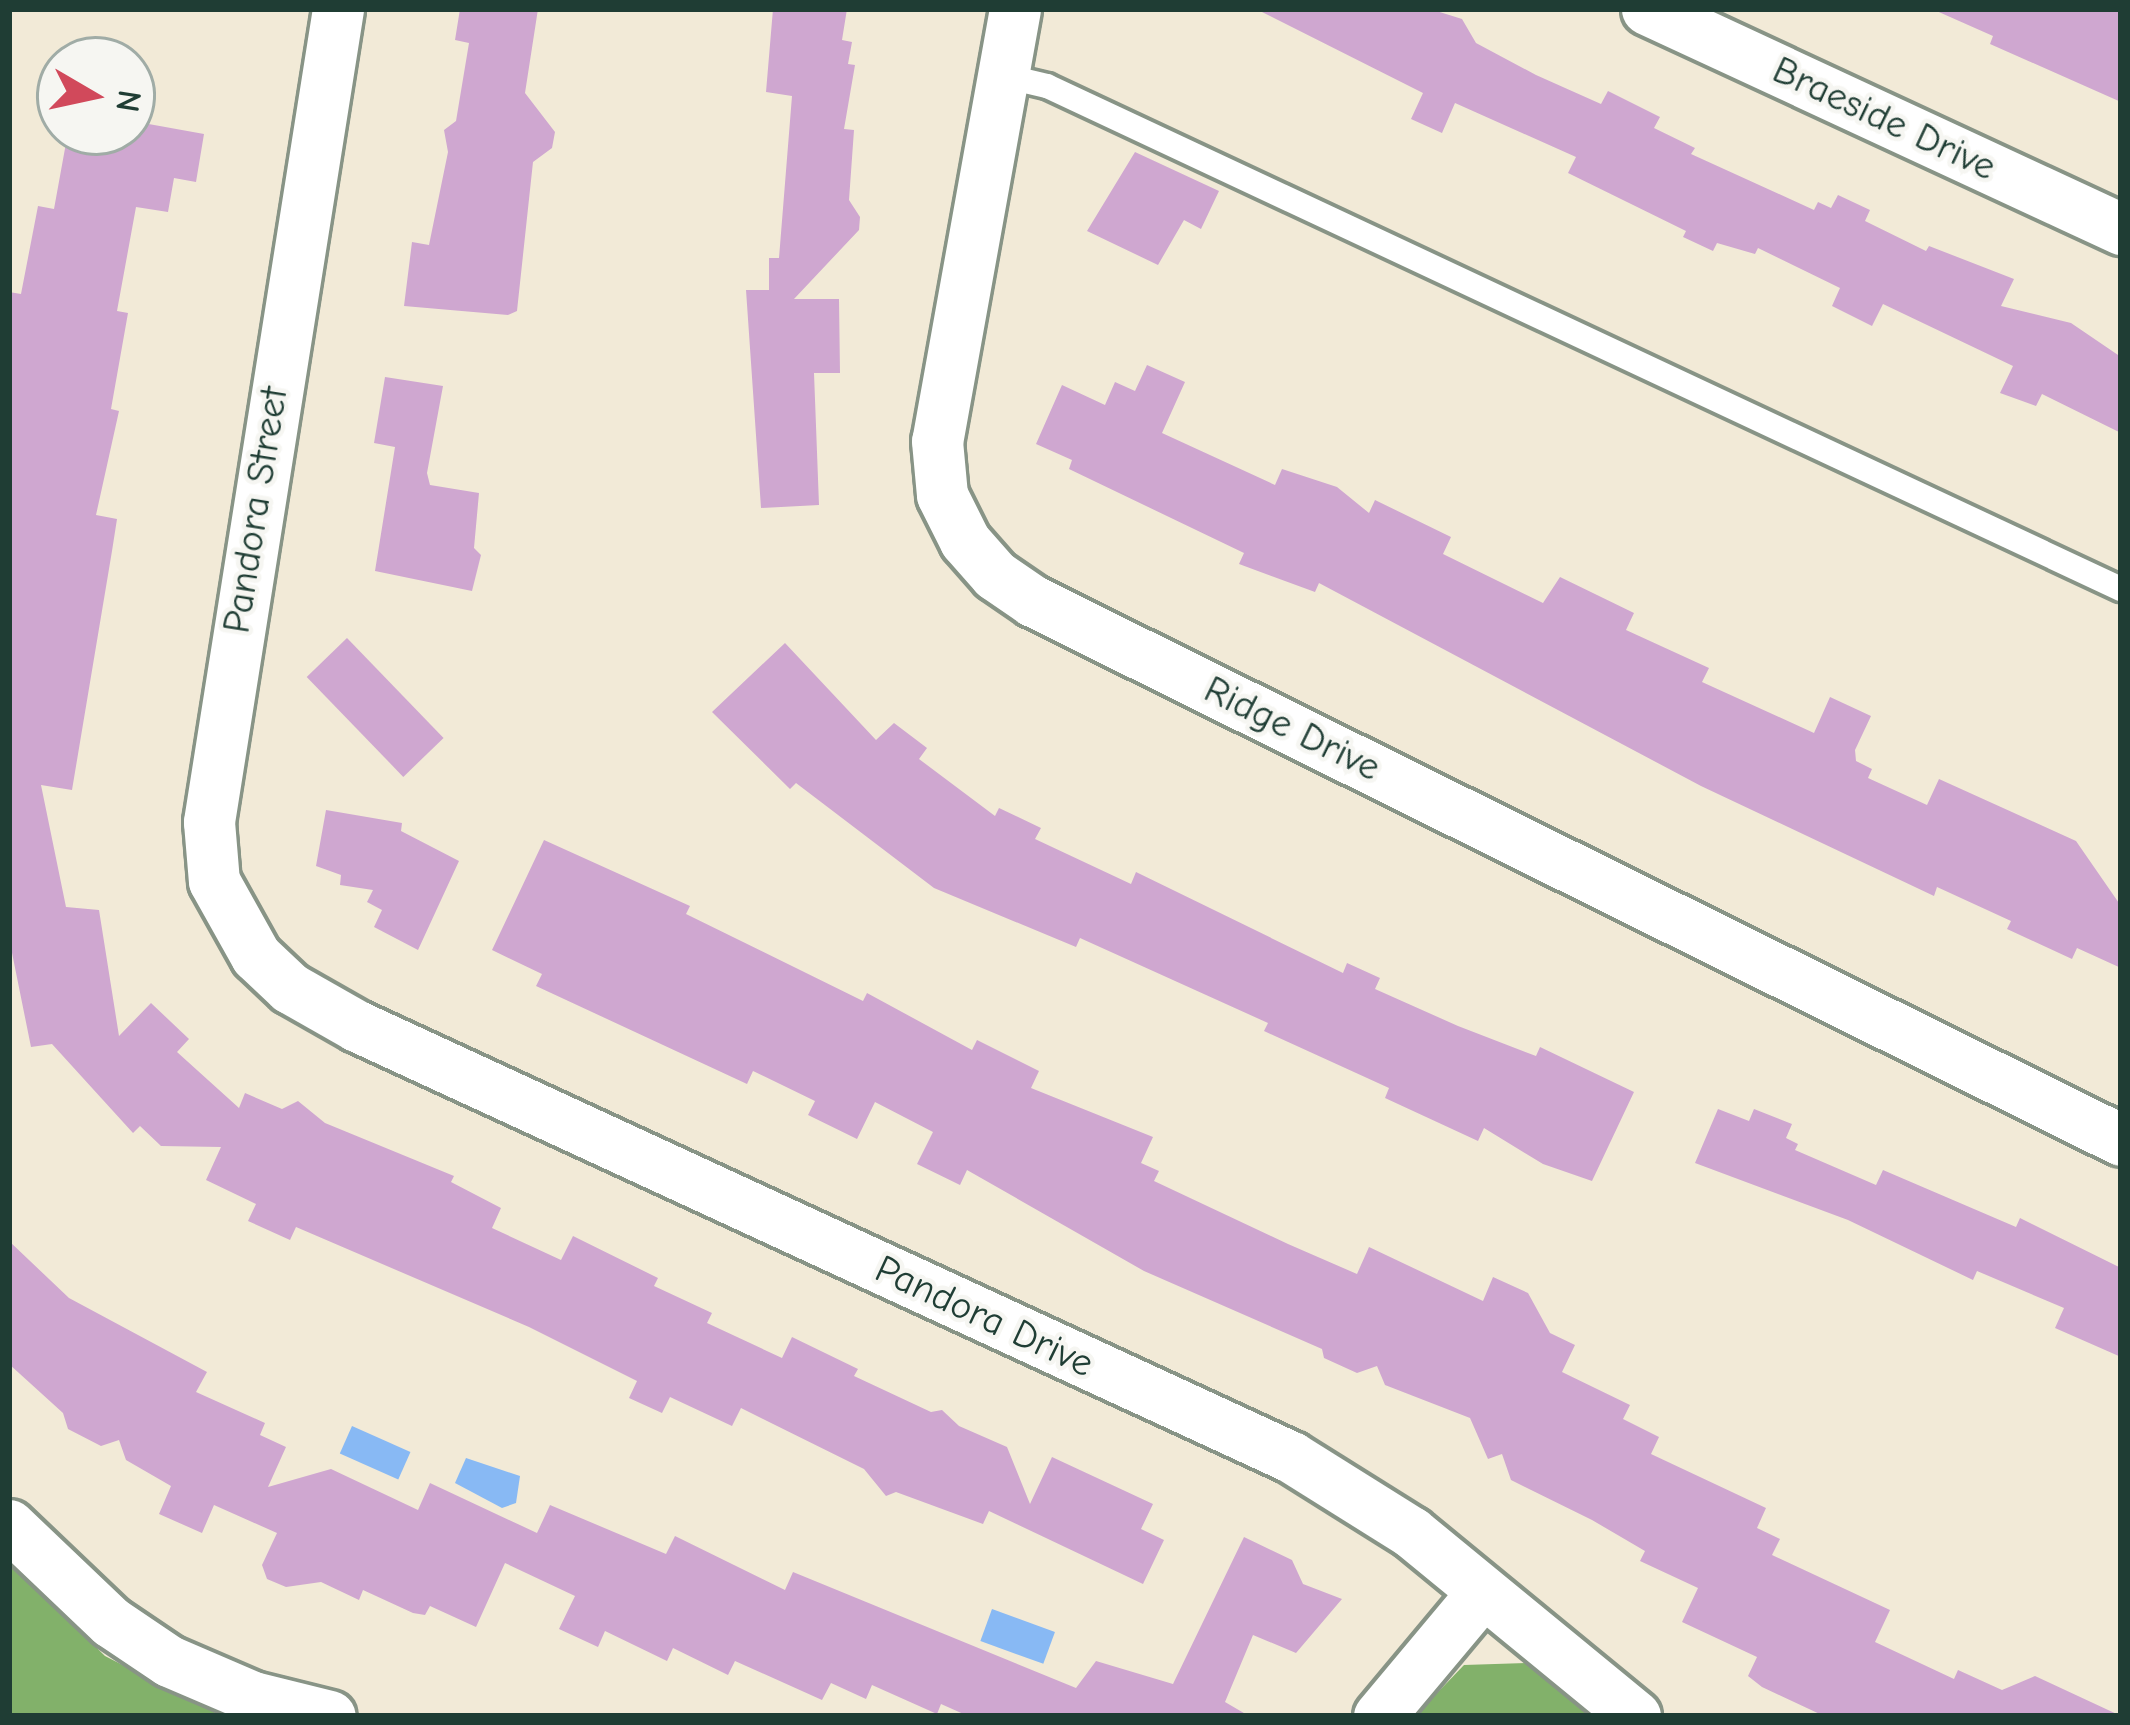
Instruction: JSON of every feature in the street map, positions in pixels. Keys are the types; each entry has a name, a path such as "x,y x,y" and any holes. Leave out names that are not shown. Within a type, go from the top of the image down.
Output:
{"street":[{"name":"Pandora Street","path":"290,988 230,915 214,881 209,822 338,9"},
{"name":"Ridge Drive","path":"1015,9 937,441 941,495 965,541 995,574 1033,601 2121,1140"},
{"name":"Braeside Drive","path":"1647,9 2121,229"},
{"name":"Pandora Drive","path":"290,988 357,1026 1291,1457 1412,1532 1481,1594 1635,1716"},
{"path":"9,1526 111,1622 170,1661 253,1697 330,1716"},
{"path":"1379,1716 1481,1594"}],"lane":[{"path":"1000,75 1047,86 2121,589"}],"green space":[{"path":"9,1562 105,1656 222,1716 9,1716"},
{"path":"1529,1663 1595,1716 1415,1716 1464,1665"}],"water":[{"path":"352,1426 410,1452 398,1479 340,1453"},
{"path":"466,1458 520,1476 516,1503 502,1508 455,1483"},
{"path":"992,1609 1055,1632 1043,1664 980,1641"}],"building":[{"path":"460,9 538,9 525,93 555,132 552,148 533,162 517,311 508,315 404,306 412,242 429,245 448,152 444,130 456,121 469,43 455,40"},
{"path":"773,9 847,9 842,40 852,42 848,64 855,65 844,129 854,130 849,200 860,217 859,230 794,299 839,299 840,373 814,373 819,505 761,508 746,290 769,290 769,258 779,258 792,96 766,92"},
{"path":"1256,9 1430,9 1462,19 1476,43 1536,75 1601,104 1608,91 1660,117 1654,128 1695,148 1691,154 1814,210 1818,202 1831,208 1838,195 1870,210 1865,221 1926,251 1929,246 2014,279 2001,306 2071,323 2121,357 2121,433 2042,394 2036,406 2000,393 2013,366 1883,304 1872,326 1832,306 1840,288 1758,248 1755,254 1717,243 1713,251 1683,237 1686,231 1568,173 1576,157 1455,103 1442,133 1411,119 1423,93"},
{"path":"1932,9 2121,9 2121,102 1990,44 1993,36"},
{"path":"156,125 204,134 196,182 174,178 168,212 136,207 117,311 128,313 111,409 119,411 96,515 117,519 112,551 72,790 41,785 66,907 99,910 119,1036 151,1003 189,1039 177,1052 239,1108 245,1093 282,1109 298,1101 325,1123 454,1176 451,1182 501,1208 492,1228 561,1260 573,1236 658,1278 654,1286 712,1313 707,1323 782,1358 792,1337 858,1369 854,1376 931,1412 942,1410 959,1426 1007,1447 1030,1504 1052,1457 1153,1504 1141,1529 1164,1540 1143,1584 989,1511 983,1524 896,1492 886,1496 864,1469 741,1408 732,1426 670,1397 662,1413 629,1398 637,1381 529,1327 296,1227 290,1240 248,1221 256,1204 206,1180 221,1147 161,1146 140,1126 133,1133 52,1044 31,1047 9,938 9,292 21,294 38,206 54,209 64,156 156,156"},
{"path":"1135,152 1219,191 1201,229 1184,220 1158,265 1087,231"},
{"path":"1147,365 1185,382 1162,433 1275,485 1282,469 1337,487 1369,513 1375,500 1451,537 1443,554 1543,603 1560,577 1634,613 1626,630 1709,668 1702,682 1814,733 1830,697 1871,716 1855,750 1856,761 1872,769 1868,778 1927,805 1939,779 2076,841 2121,906 2121,968 2077,948 2072,959 2007,929 2011,921 1937,887 1934,896 1701,786 1319,583 1315,592 1239,564 1244,553 1069,469 1072,460 1036,444 1062,385 1105,405 1115,382 1135,391"},
{"path":"385,377 443,386 427,473 430,485 479,493 474,548 481,555 472,591 375,571 395,447 374,443"},
{"path":"347,638 444,738 403,777 307,677"},
{"path":"785,643 876,740 894,723 927,748 919,759 995,816 999,808 1041,828 1035,839 1131,884 1136,872 1343,973 1347,963 1380,978 1375,989 1458,1026 1536,1056 1540,1047 1634,1092 1592,1181 1543,1164 1484,1128 1478,1141 1385,1098 1389,1088 1264,1031 1268,1023 1080,938 1076,947 934,888 796,783 790,789 712,712"},
{"path":"326,810 402,823 401,831 459,861 418,950 374,927 382,910 367,902 373,890 340,885 341,875 316,866"},
{"path":"544,840 690,906 686,914 863,1001 867,993 972,1050 977,1040 1039,1071 1031,1088 1153,1137 1141,1163 1159,1171 1154,1181 1288,1244 1357,1274 1369,1247 1483,1301 1493,1277 1528,1293 1550,1333 1575,1345 1562,1372 1630,1405 1623,1419 1659,1437 1651,1454 1766,1508 1757,1528 1780,1539 1772,1555 1890,1610 1875,1642 1954,1679 1958,1670 2002,1690 2035,1676 2121,1716 1824,1716 1762,1687 1748,1676 1757,1657 1682,1622 1698,1588 1640,1561 1645,1551 1592,1520 1511,1480 1502,1454 1488,1459 1470,1418 1385,1385 1377,1366 1357,1373 1324,1358 1322,1349 1144,1271 967,1170 960,1185 917,1164 933,1132 875,1102 857,1139 808,1115 815,1101 753,1071 747,1084 536,986 542,974 492,950"},
{"path":"1718,1109 1749,1121 1754,1109 1792,1124 1786,1138 1798,1144 1795,1150 1876,1185 1883,1170 2016,1227 2020,1218 2121,1268 2121,1357 2055,1328 2064,1308 1977,1271 1973,1280 1848,1220 1695,1163"},
{"path":"9,1241 69,1298 207,1372 196,1392 265,1423 260,1435 286,1447 268,1487 331,1469 418,1510 430,1483 537,1533 550,1505 666,1554 675,1536 785,1590 793,1572 1076,1688 1096,1661 1173,1684 1244,1537 1292,1560 1303,1584 1342,1599 1296,1653 1253,1635 1225,1702 1249,1716 968,1716 941,1704 937,1714 872,1685 866,1699 831,1683 822,1700 735,1661 728,1675 673,1648 667,1661 605,1631 598,1647 559,1629 575,1596 505,1563 476,1627 430,1606 425,1615 413,1613 363,1590 359,1600 321,1582 286,1587 267,1579 262,1565 277,1533 214,1505 202,1533 159,1514 171,1486 126,1460 119,1440 101,1446 68,1429 63,1413 9,1364"}]}
